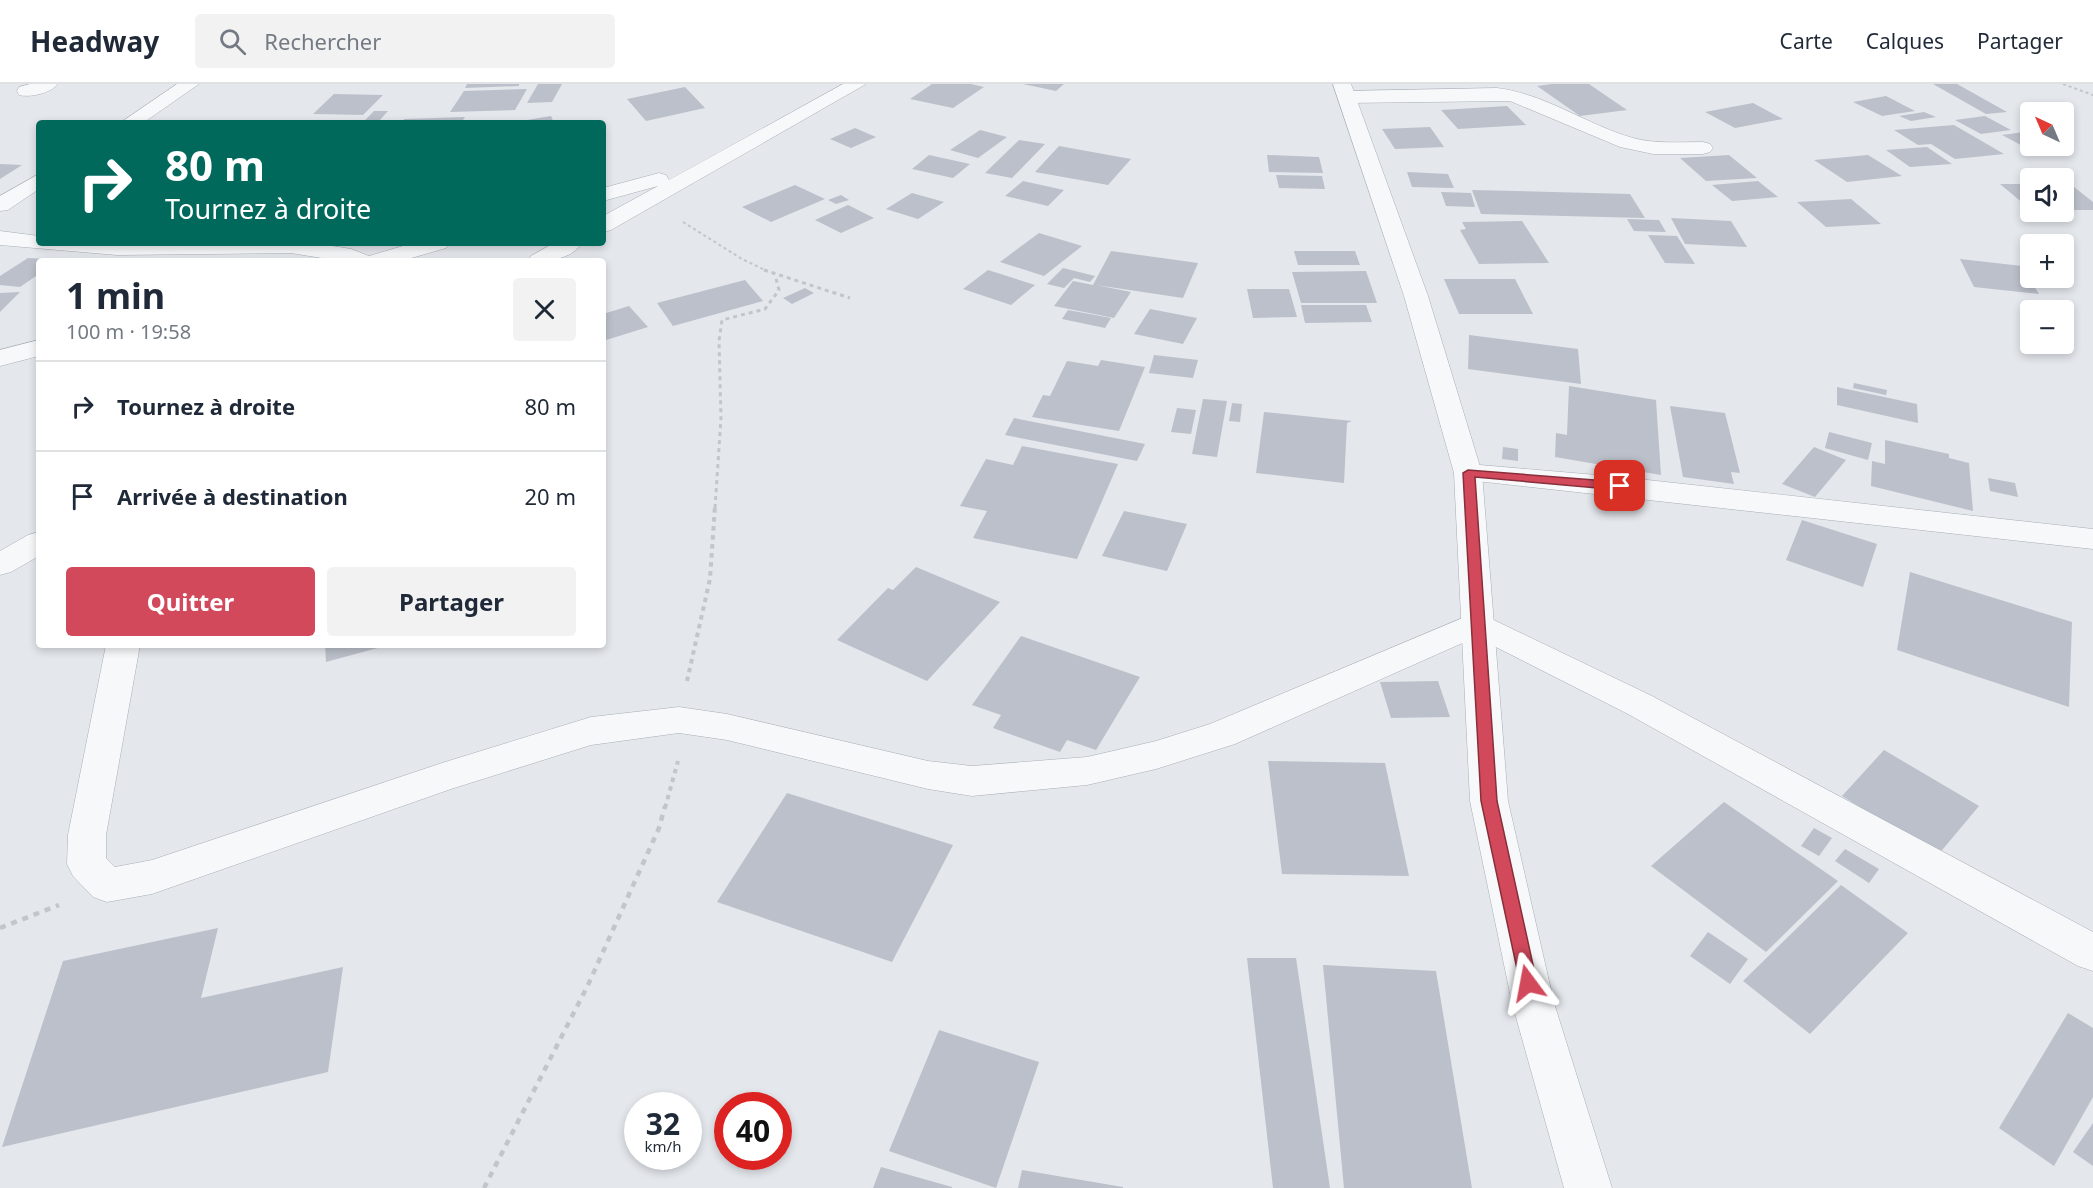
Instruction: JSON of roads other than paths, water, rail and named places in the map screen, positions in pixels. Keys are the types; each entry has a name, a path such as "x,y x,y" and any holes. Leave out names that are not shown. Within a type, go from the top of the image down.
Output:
{"street":[{"path":"26,91 49,84"},
{"path":"135,120 190,84"},
{"path":"606,223 857,84"},
{"path":"1588,1188 1533,1003 1489,801 1468,473 1416,296 1344,90 1515,96 1627,143 1653,148 1703,148"},
{"path":"606,194 710,164"},
{"path":"0,205 36,182"},
{"path":"0,238 36,243"},
{"path":"86,246 117,248 291,246 357,253"},
{"path":"386,258 428,246"},
{"path":"544,258 566,246"},
{"path":"0,358 36,349"},
{"path":"1468,473 1664,491 2093,539"},
{"path":"0,565 36,544"},
{"path":"122,648 87,835 87,864 107,885 152,878 442,777 591,731 679,720 727,728 939,777 972,781 1088,771 1156,755 1222,734 1477,623"},
{"path":"1477,623 1640,705 2093,953"}]}
